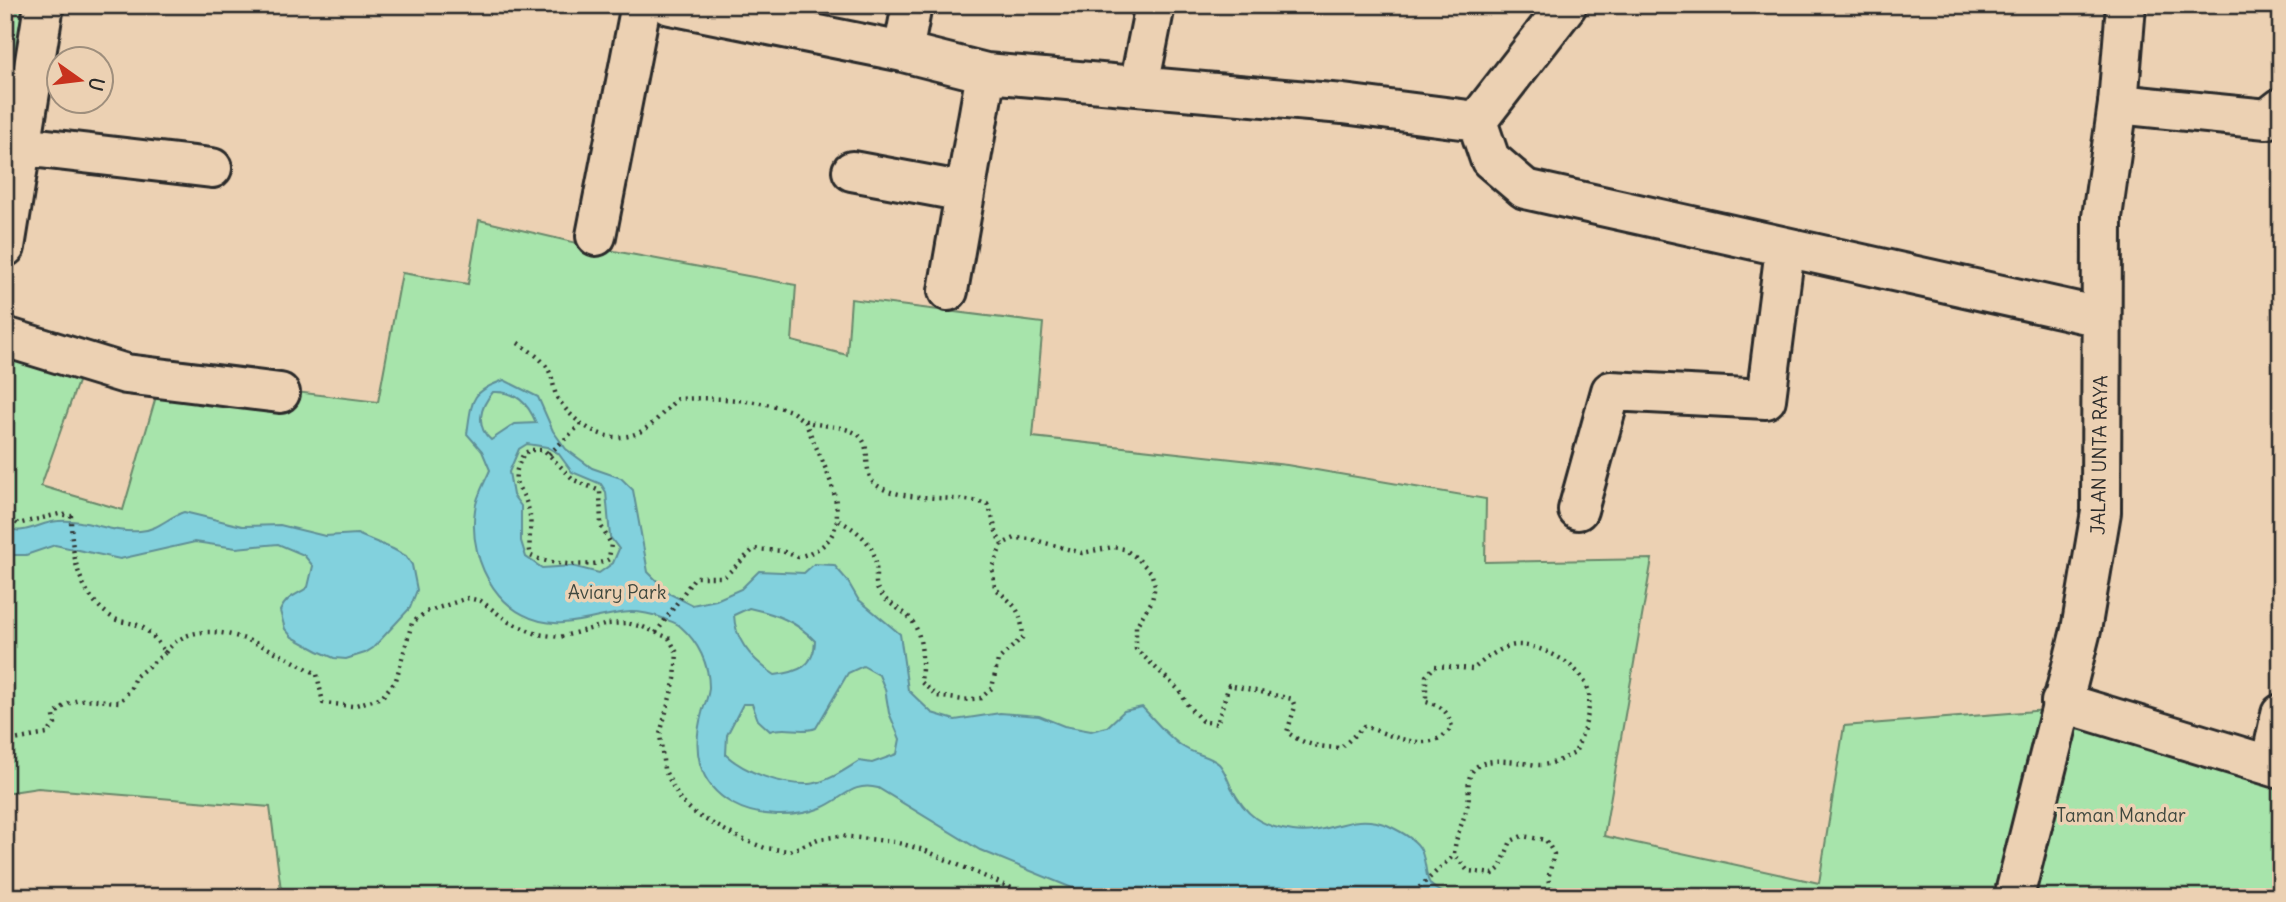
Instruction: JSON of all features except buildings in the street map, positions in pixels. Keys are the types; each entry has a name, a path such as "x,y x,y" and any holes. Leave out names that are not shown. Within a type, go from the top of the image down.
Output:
{"street":[{"path":"5,247 44,5"},
{"path":"596,236 641,5"},
{"path":"670,5 903,52 986,73 1343,104 1477,121"},
{"path":"903,52 912,5"},
{"path":"1139,86 1155,5"},
{"path":"1477,121 1567,5"},
{"name":"JALAN UNTA RAYA","path":"2014,897 2081,630 2101,512 2104,427 2100,317 2102,217 2118,104 2126,5"},
{"path":"948,291 986,73"},
{"path":"2118,104 2267,119 2281,108"},
{"path":"1477,121 1490,159 1525,189 2100,317"},
{"path":"22,146 212,168"},
{"path":"852,171 965,192"},
{"path":"1578,510 1611,391 1766,399 1785,249"},
{"path":"5,337 126,374 280,393"},
{"path":"2061,702 2276,768 2281,714"}],"path":[{"path":"519,344 544,364 550,372 556,396 581,424 594,433 611,437 636,434 648,427 677,399 702,397 790,410 805,421 857,433 866,443 869,475 875,485 893,493 970,499 987,504 995,518 996,536 1002,544"},
{"path":"656,633 695,577 723,577 754,549 782,551 798,557 822,548 839,521 834,488 805,421"},
{"path":"549,454 566,435 581,424"},
{"path":"544,450 549,454 574,480 600,491 601,526 611,544 609,559 602,564 554,564 531,556 527,542 529,510 515,485 516,467 524,453 544,450"},
{"path":"5,514 18,524 59,514 71,516 73,554 80,580 97,603 115,620 139,625 155,639 165,653"},
{"path":"839,521 854,529 872,551 877,560 876,584 880,593 910,618 923,657 921,682 937,696 963,700 981,698 992,688 998,660 1023,637 1021,619 1015,604 995,587 992,568 1002,544 1015,538 1031,539 1082,553 1113,547 1124,549 1137,558 1151,572 1155,585 1152,601 1136,626 1136,649 1180,691 1188,706 1202,721 1217,724 1230,685 1292,699 1295,707 1287,732 1300,743 1341,748 1364,726 1402,740 1428,743 1444,737 1452,727 1449,716 1440,705 1426,702 1426,676 1435,666 1473,669 1486,658 1514,645 1540,649 1576,670 1589,693 1585,729 1575,753 1547,764 1491,761 1476,767 1470,775 1469,799 1458,828 1454,855 1409,897"},
{"path":"5,734 14,740 47,734 55,724 54,716 63,705 83,698 120,702 131,690 135,677 165,653 176,639 199,633 227,634 271,650 317,674 323,704 353,706 382,697 396,680 412,623 426,612 468,598 481,601 509,622 537,634 560,637 608,624 626,623 669,638 677,653 675,679 660,734 664,769 680,800 697,815 739,838 765,848 790,851 818,839 841,836 895,842 924,850 1032,897"},
{"path":"1454,855 1468,871 1493,874 1500,868 1511,841 1522,836 1546,840 1553,854 1548,879 1554,897"}],"green space":[{"path":"5,5 24,5 5,116"},
{"name":"Aviary Park","path":"479,220 598,248 796,285 792,341 847,355 851,299 1043,323 1033,437 1287,465 1486,499 1485,562 1652,559 1604,836 1819,883 1844,726 2047,710 2007,897 282,897 270,807 38,788 5,793 5,338 85,362 41,486 123,510 162,376 378,402 402,273 468,284"},
{"name":"Taman Mandar","path":"2052,707 2281,777 2281,897 2030,897"}],"water":[{"path":"504,380 538,397 553,431 566,449 592,468 621,478 633,490 648,572 670,594 692,605 716,600 741,589 759,571 804,573 814,564 834,565 858,599 900,634 908,690 932,713 955,720 1000,713 1039,716 1064,726 1091,731 1107,727 1124,711 1142,707 1179,744 1219,764 1242,805 1263,823 1306,832 1350,822 1374,821 1387,825 1419,846 1430,884 1435,889 1455,897 1094,897 980,850 878,788 869,786 855,789 821,808 800,814 765,814 733,804 712,786 700,764 699,726 709,687 707,670 693,639 681,627 662,618 635,612 577,622 542,621 523,614 507,603 494,588 477,551 474,530 477,500 490,470 482,451 467,434 475,399 493,384","holes":["493,392 515,396 525,404 536,423 515,424 491,440 481,423 482,410","527,444 547,447 558,453 572,472 601,484 606,492 610,537 619,549 613,563 599,573 572,566 542,568 526,557 521,541 521,506 513,495 509,472 519,449","749,608 793,623 815,641 812,657 797,670 775,675 746,649 738,633 734,615","863,666 879,675 885,689 889,713 900,739 897,754 872,763 859,761 829,779 809,784 764,777 726,755 727,735 743,704 752,704 758,720 770,731 816,728 848,673"]},
{"path":"184,512 242,526 280,525 325,536 357,534 406,556 412,565 417,590 410,608 373,648 346,659 334,658 292,637 285,629 280,611 289,599 308,587 313,566 304,555 278,544 236,548 195,542 120,559 55,545 26,555 5,555 5,527 18,530 68,521 140,531"}]}
